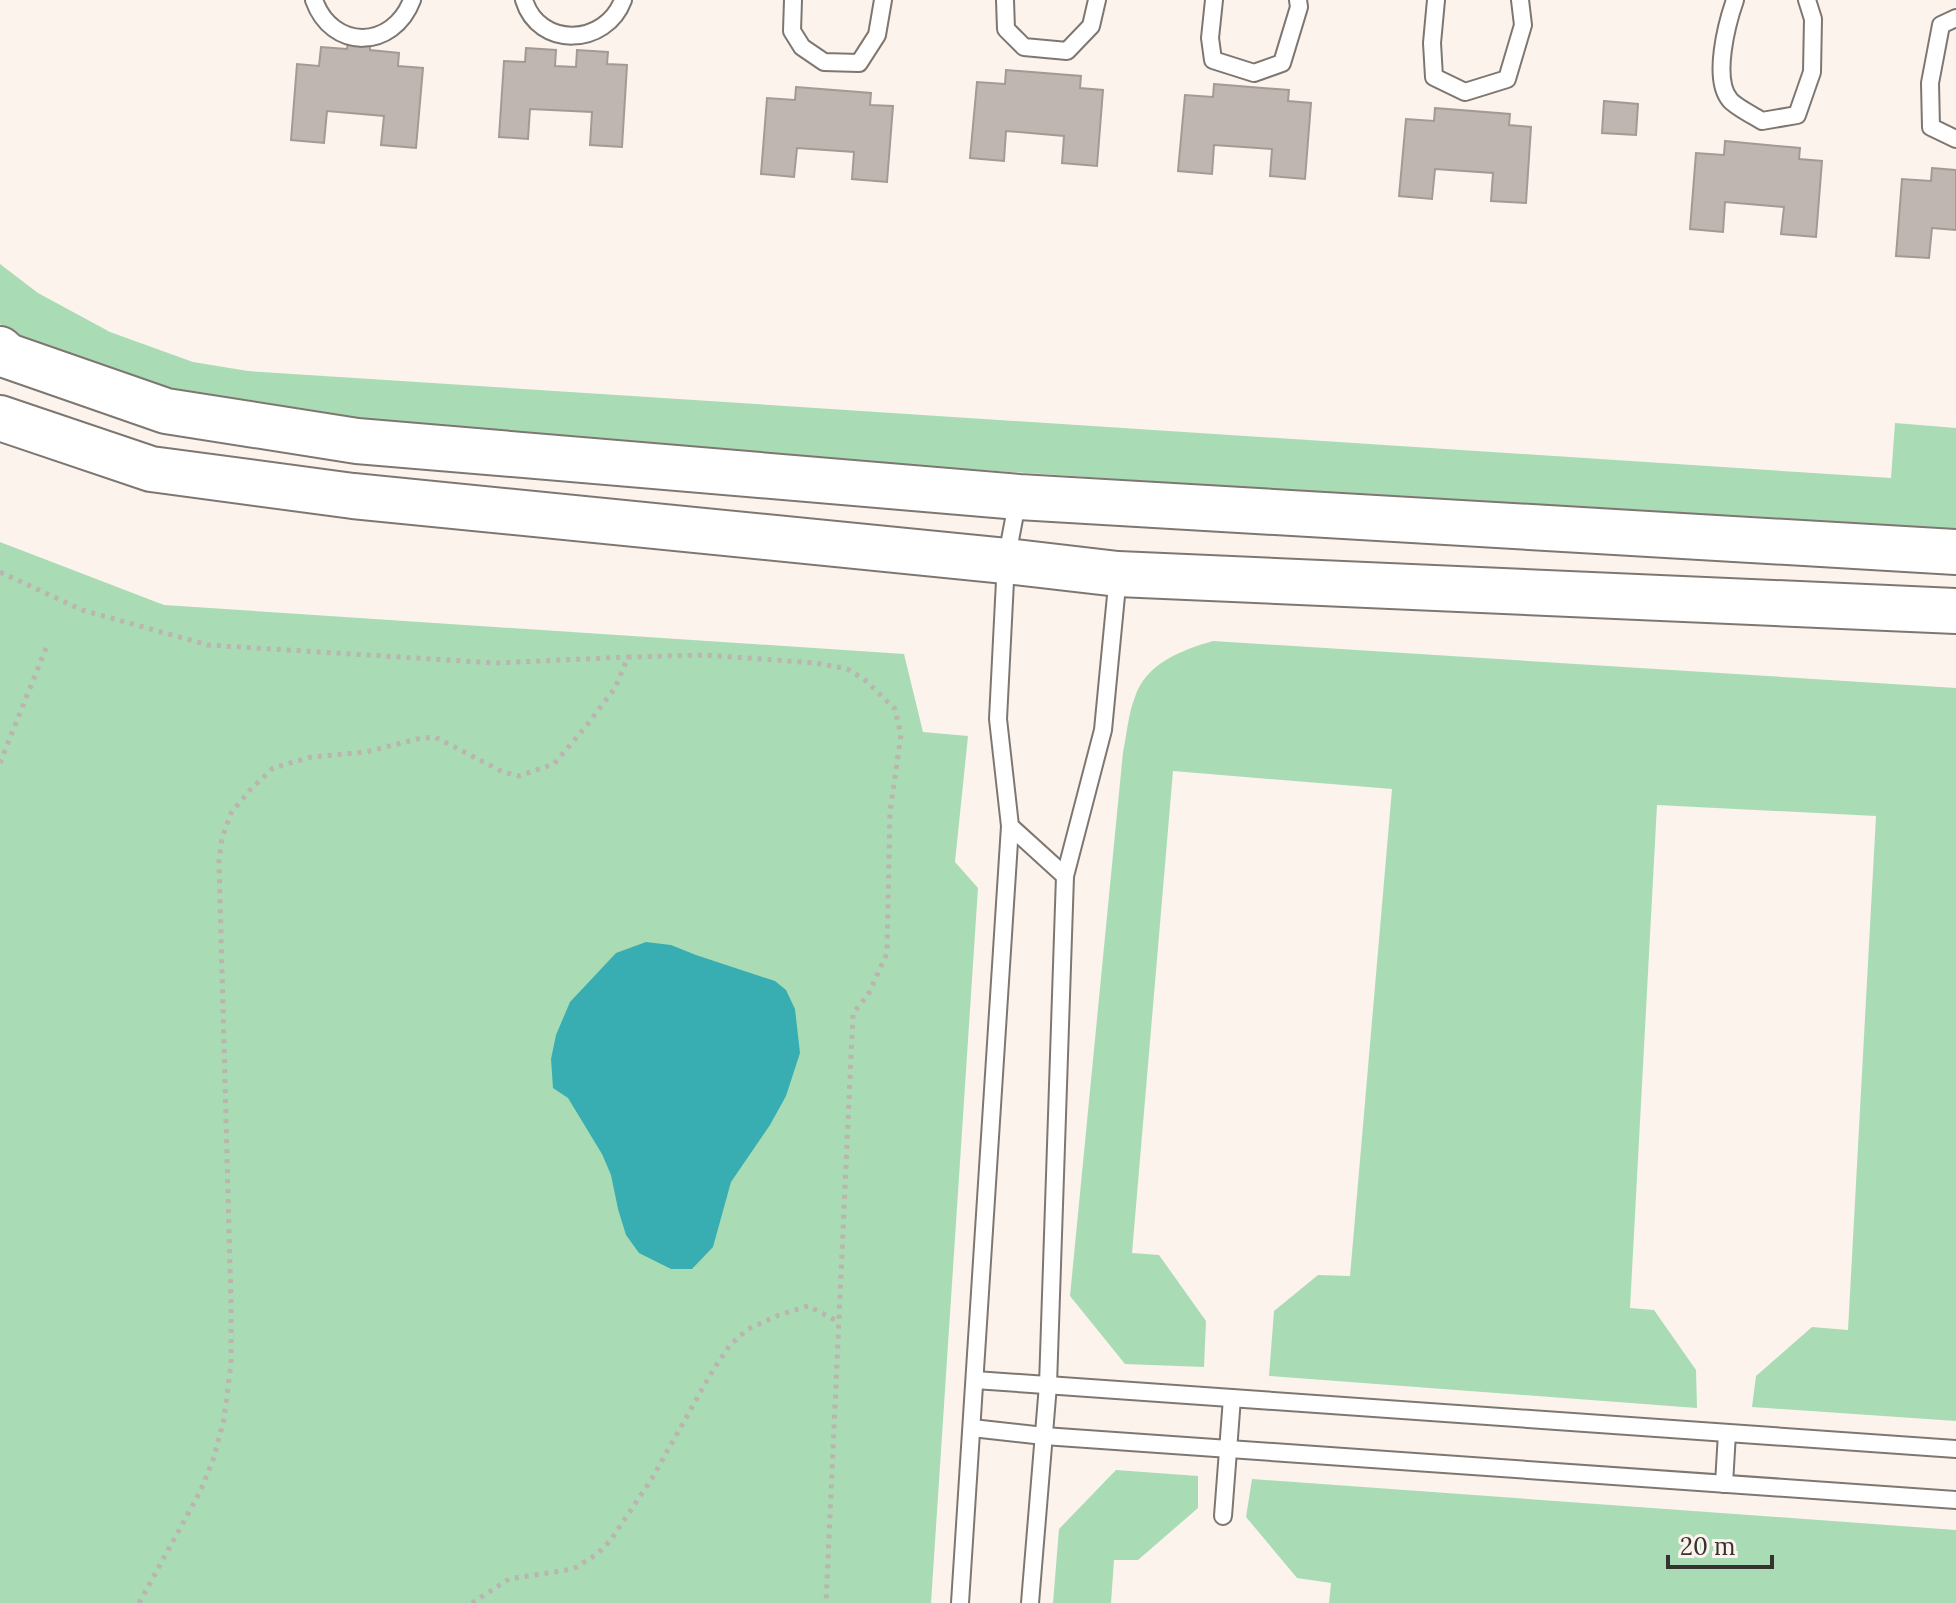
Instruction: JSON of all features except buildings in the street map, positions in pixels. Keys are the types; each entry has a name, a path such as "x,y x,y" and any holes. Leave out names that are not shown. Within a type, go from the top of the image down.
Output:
{"main road":[{"path":"0,349 8,356 166,411 357,441 1019,497 1956,552"},
{"path":"0,418 151,469 353,496 1118,574 1956,611"}],"lane":[{"path":"314,0 328,25 342,34 359,38 376,37 391,29 403,17 412,0"},
{"path":"524,0 536,21 551,32 567,36 600,30 613,19 623,0"},
{"path":"793,0 792,31 802,47 824,62 859,63 877,35 883,0"},
{"path":"1005,0 1006,29 1024,47 1067,51 1091,26 1097,0"},
{"path":"1214,0 1210,38 1213,60 1254,73 1282,63 1299,7 1298,0"},
{"path":"1436,0 1432,43 1434,77 1465,92 1507,79 1523,25 1520,0"},
{"path":"1735,0 1726,26 1722,80 1729,99 1762,121 1797,115 1812,72 1813,19 1807,0"},
{"path":"1956,18 1941,25 1930,83 1931,127 1956,139"},
{"path":"960,1603 1010,826 998,719 1006,561 1019,497"},
{"path":"1030,1603 1048,1385 1065,876 1103,730 1118,574"},
{"path":"1010,826 1065,876"},
{"path":"975,1380 1956,1449"},
{"path":"1223,1516 1232,1398"},
{"path":"972,1428 1044,1436 1956,1500"},
{"path":"1724,1484 1727,1433"}],"path":[{"path":"0,572 82,610 208,645 495,663 705,655 816,663 847,669 864,679 895,709 901,735 890,812 887,953 868,995 853,1013 826,1603"},
{"path":"0,763 46,648"},
{"path":"139,1603 201,1490 214,1457 224,1419 231,1364 219,861 222,838 231,813 273,768 311,757 366,752 417,739 435,737 503,772 519,776 554,764 615,688 628,657"},
{"path":"472,1603 509,1579 573,1569 597,1554 610,1541 651,1480 713,1370 730,1345 748,1329 808,1306 839,1322"}],"green space":[{"path":"0,264 38,293 110,332 193,362 248,371 1891,478 1895,423 1956,428 1956,535 427,433 169,399 16,335 0,324"},
{"path":"0,542 164,605 904,654 923,732 968,736 955,862 978,888 931,1603 0,1603"},
{"path":"1213,641 1956,688 1956,1421 1752,1407 1756,1376 1812,1327 1848,1330 1876,816 1657,805 1630,1308 1654,1310 1696,1370 1697,1408 1269,1376 1274,1311 1318,1275 1350,1276 1392,789 1173,771 1132,1253 1159,1255 1206,1321 1204,1367 1125,1364 1070,1296 1123,752 1133,704 1147,675 1166,660"},
{"path":"1116,1470 1198,1476 1198,1508 1138,1560 1114,1560 1111,1603 1053,1603 1059,1529"},
{"path":"1252,1479 1956,1530 1956,1603 1329,1603 1331,1583 1297,1578 1246,1517"}],"water":[{"path":"646,942 671,945 775,981 786,990 795,1009 800,1053 786,1096 731,1182 713,1247 692,1269 671,1269 639,1253 626,1235 611,1175 602,1154 568,1098 553,1088 551,1059 556,1035 570,1002 616,953"}]}
